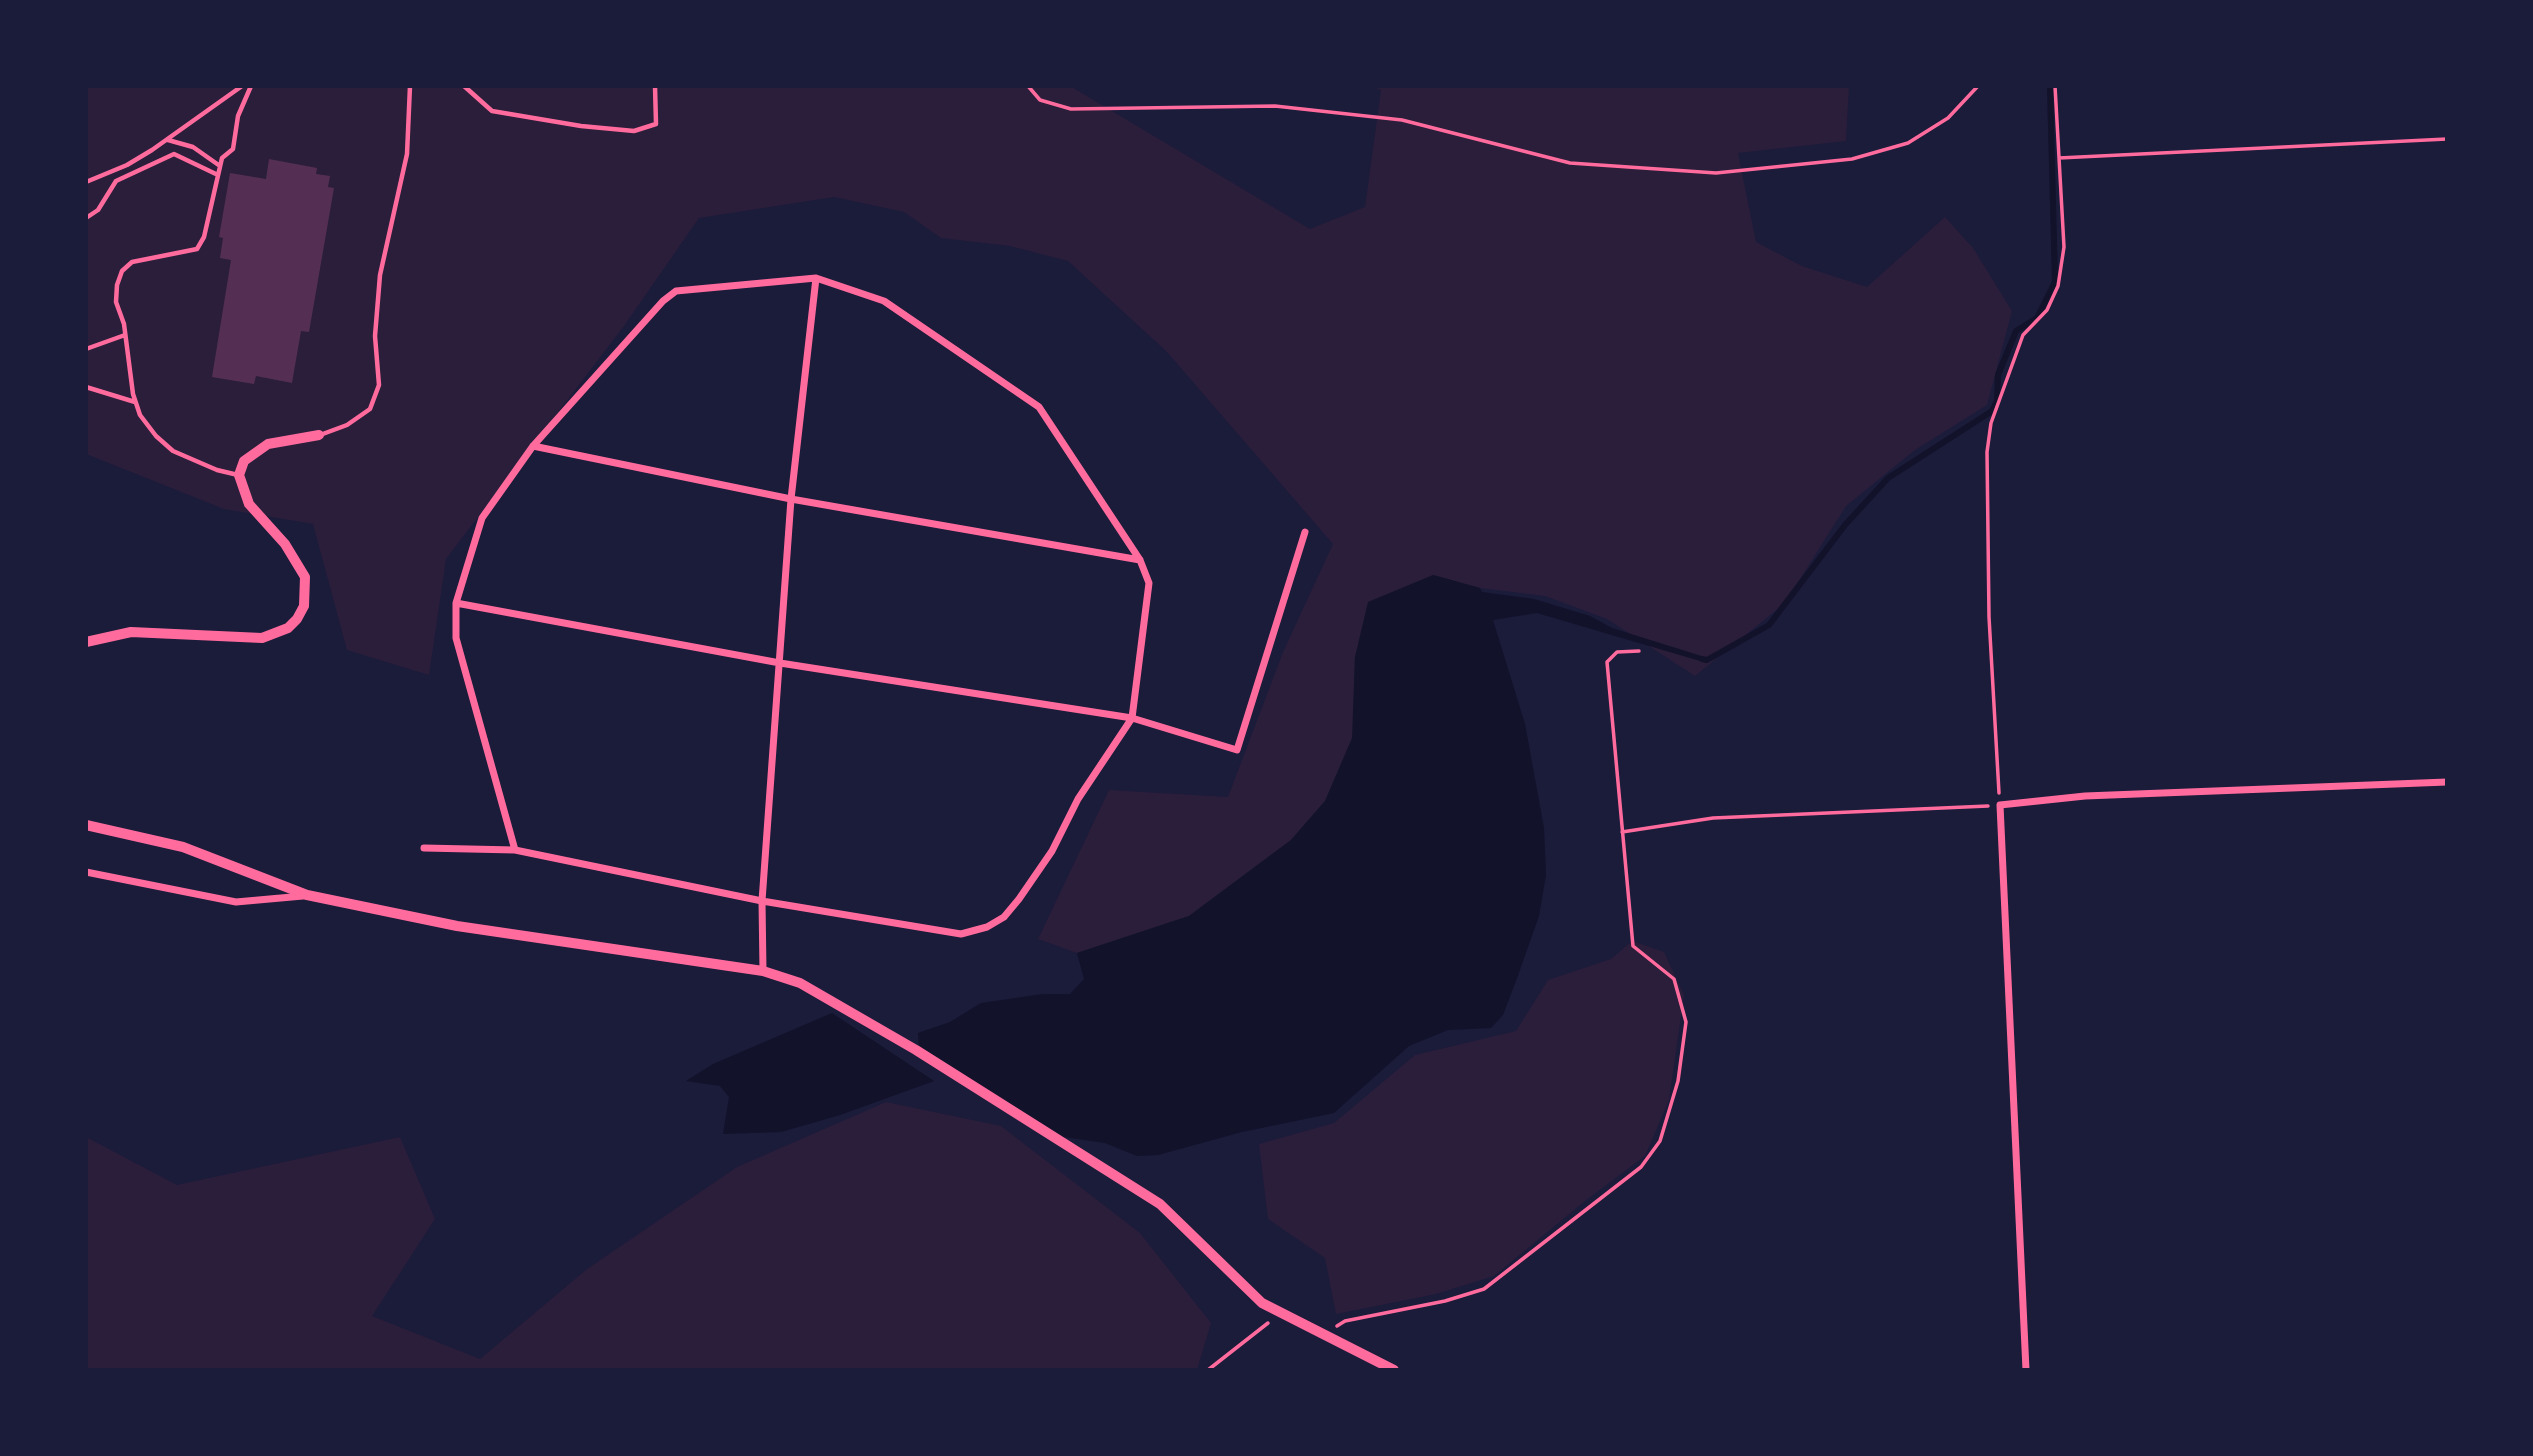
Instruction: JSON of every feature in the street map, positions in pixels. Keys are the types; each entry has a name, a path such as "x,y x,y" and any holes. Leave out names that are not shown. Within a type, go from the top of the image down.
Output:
{"street":[{"path":"763,971 761,901 792,499 816,278"},
{"path":"424,848 515,850 761,901 961,934 987,927 1004,917 1019,899 1052,851 1078,799 1132,718 1149,583 1140,560 1039,407 884,301 816,278 676,291 663,301 533,446 482,518 456,603 456,638 515,850"},
{"path":"86,642 131,632 262,638 276,635 298,620 304,606 305,577 285,544 249,504 239,475 244,461 268,444 319,435"},
{"path":"533,446 792,499 1140,560"},
{"path":"456,603 780,663 1132,718 1237,750 1305,532"},
{"path":"2026,1370 2000,806 2085,796 2447,782"},
{"path":"86,825 183,847 307,895 457,926 763,971 800,983 905,1043 1160,1204 1262,1303 1394,1370"},
{"path":"86,872 236,902 307,895"}],"lane":[{"path":"86,182 127,165 242,86"},
{"path":"239,475 217,470 173,451 156,436 140,415 116,302 117,285 122,271 132,262 149,256 189,252 197,248 204,237 222,158 233,149 238,116 251,86"},
{"path":"319,435 347,425 370,409 379,385 376,335 380,275 407,154 410,86"},
{"path":"464,86 492,111 582,126 634,131 656,124 655,86"},
{"path":"167,139 193,147 220,166"},
{"path":"86,218 98,210 116,181 174,154 218,175"},
{"path":"86,349 125,335"},
{"path":"86,387 136,402"}],"path":[{"path":"1028,86 1040,100 1071,109 1275,106 1402,120 1570,163 1716,173 1852,159 1908,143 1948,118 1978,86"},
{"path":"1622,832 1713,818 2000,806 1989,617 1987,452 1991,423 2023,335 2047,310 2058,286 2064,247 2055,86"},
{"path":"2059,158 2447,139"},
{"path":"1323,1334 1345,1321 1445,1301 1484,1289 1641,1167 1660,1141 1678,1081 1686,1022 1674,979 1633,946 1607,662 1617,652 1639,651"},
{"path":"1208,1370 1281,1313"}],"shaded area":[{"path":"86,86 1070,86 1310,229 1365,207 1381,90 1371,86 1849,86 1846,141 1738,153 1756,242 1802,266 1867,287 1945,217 1973,248 2012,311 1987,405 1915,450 1846,506 1785,603 1695,676 1607,619 1545,596 1480,588 1433,575 1355,657 1353,738 1325,801 1291,840 1189,916 1077,953 1038,939 1109,790 1228,797 1283,652 1333,544 1167,352 1068,261 1010,246 941,238 904,212 834,197 699,218 624,326 446,559 429,675 347,650 313,524 224,509 86,454"},
{"path":"1433,575 1480,588 1482,592 1534,599 1590,616 1612,628 1708,658 1707,663 1537,613 1493,620 1525,724 1544,828 1546,875 1539,916 1516,981 1503,1015 1491,1028 1448,1030 1409,1046 1334,1113 1242,1132 1158,1155 1137,1156 1105,1143 1063,1137 919,1046 918,1033 950,1022 981,1003 1043,994 1070,994 1084,979 1077,953 1189,916 1291,840 1325,801 1352,738 1355,657 1368,602"},
{"path":"1632,941 1664,952 1684,995 1669,1100 1645,1156 1494,1276 1436,1294 1336,1314 1325,1258 1268,1219 1259,1144 1334,1123 1415,1055 1516,1031 1548,980 1611,959"},
{"path":"832,1013 934,1081 840,1115 781,1132 723,1134 729,1097 720,1086 686,1081 713,1064"},
{"path":"886,1102 1001,1126 1140,1233 1211,1323 1197,1370 86,1370 86,1137 177,1185 400,1137 435,1219 372,1316 480,1359 587,1269 737,1167"}],"building":[{"path":"269,159 317,168 316,174 330,176 328,187 334,188 309,332 301,331 292,383 256,376 254,384 212,377 231,260 220,258 223,238 219,237 230,173 266,179"}],"waterway":[{"path":"1702,659 1707,660 1769,625 1845,525 1888,478 1992,411 1997,401 1998,375 2016,331 2037,318 2055,282 2050,86"}]}
